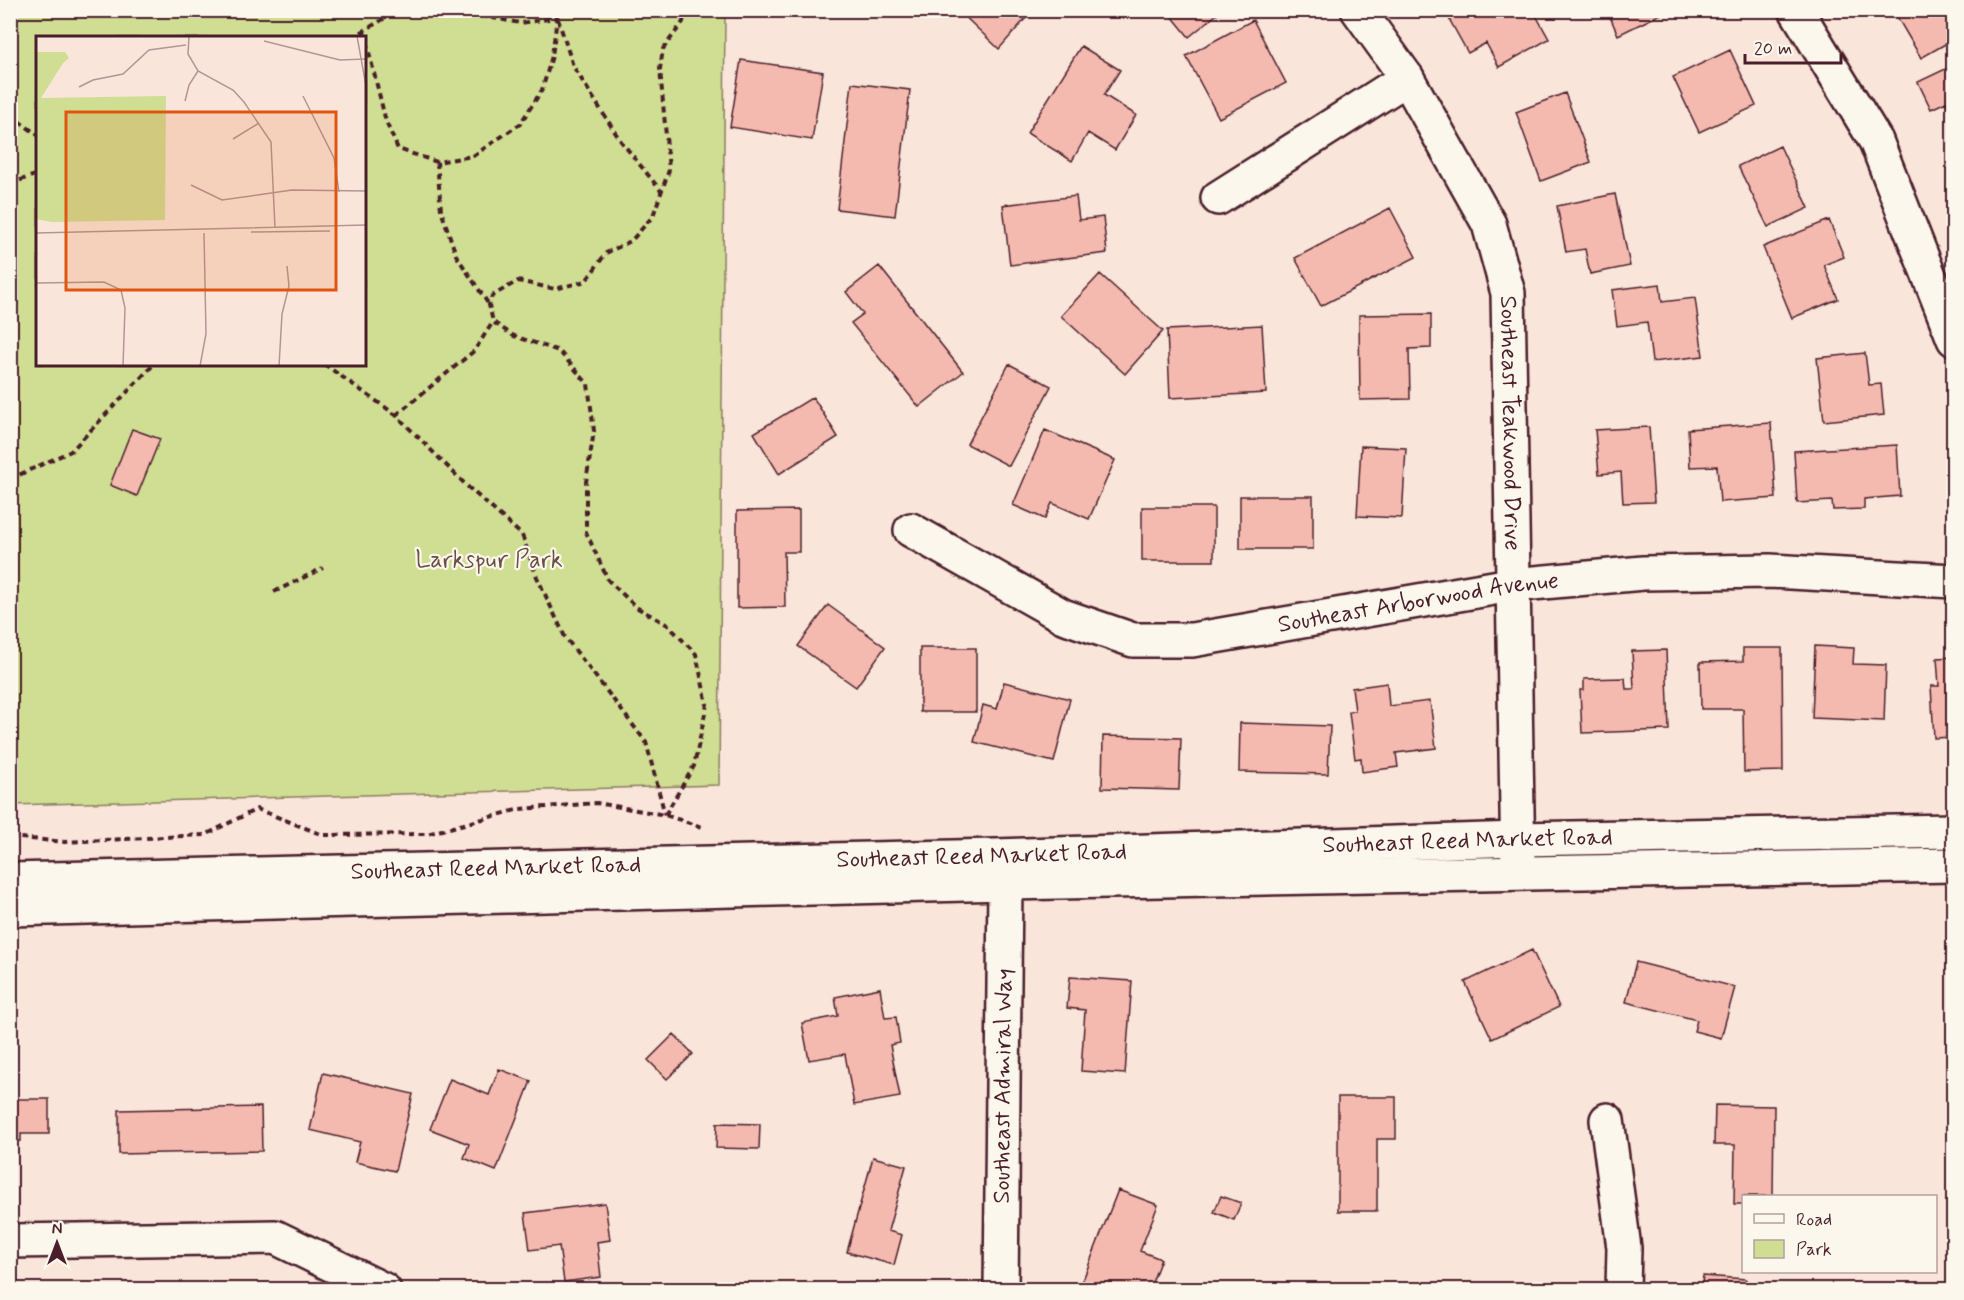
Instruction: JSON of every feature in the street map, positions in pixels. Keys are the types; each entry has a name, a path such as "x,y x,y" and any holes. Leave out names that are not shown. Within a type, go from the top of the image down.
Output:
{"main road":[{"name":"Southeast Teakwood Drive","path":"1358,10 1407,78 1489,224 1508,293 1511,585 1518,875"},
{"path":"1796,10 1876,141 1953,339"},
{"path":"1218,198 1407,78"},
{"name":"Southeast Arborwood Avenue","path":"911,530 1063,616 1134,640 1192,640 1511,585 1643,573 1770,571 1953,581"},
{"name":"Southeast Reed Market Road","path":"10,880 1007,856 1518,839 1953,831"},
{"name":"Southeast Reed Market Road","path":"10,909 1005,883 1953,865"},
{"name":"Southeast Admiral Way","path":"1001,1290 1005,883"},
{"path":"1607,1120 1624,1248 1623,1290"},
{"path":"10,1241 275,1237 384,1290"}],"path":[{"path":"356,36 402,10"},
{"path":"450,10 520,23 558,18"},
{"path":"366,40 386,122 398,149 437,162 473,156 520,124 542,90 552,56 560,10"},
{"path":"489,305 492,296 518,281 555,289 586,281 606,254 631,241 653,216 669,170 660,69 663,50 683,22 685,10"},
{"path":"558,18 573,66 620,140 661,192"},
{"path":"364,32 365,36"},
{"path":"10,115 36,134"},
{"path":"437,162 441,210 456,255 489,305 493,322 514,336 559,351 588,384 594,431 586,482 586,532 608,580 636,606 668,625 696,654 707,704 694,766 665,815"},
{"path":"10,184 36,175"},
{"path":"396,415 474,351 493,322"},
{"path":"10,479 71,451 152,366"},
{"path":"327,366 396,415 469,488 522,535 537,577 565,637 646,742 665,815"},
{"path":"274,592 323,567"},
{"path":"10,837 66,842 205,835 257,809 323,835 426,834 520,809 597,803 665,815 712,830"}],"green space":[{"name":"Larkspur Park","path":"11,11 725,11 719,785 11,805"}],"building":[{"path":"958,10 1033,10 999,49"},
{"path":"1167,10 1222,10 1189,37"},
{"path":"1459,10 1533,10 1549,39 1499,67 1486,43 1468,53 1448,17"},
{"path":"1607,10 1669,10 1618,35"},
{"path":"1893,10 1951,10 1954,39 1921,58"},
{"path":"1253,20 1286,83 1219,118 1186,56"},
{"path":"1081,46 1120,70 1104,95 1136,115 1115,150 1088,133 1072,161 1027,133"},
{"path":"1730,50 1756,106 1699,132 1673,77"},
{"path":"741,60 823,72 812,140 730,127"},
{"path":"1954,65 1954,118 1946,102 1931,109 1918,82"},
{"path":"852,83 910,90 895,216 837,209"},
{"path":"1565,93 1591,162 1541,181 1516,112"},
{"path":"1780,146 1809,208 1768,227 1738,166"},
{"path":"1615,194 1630,266 1590,274 1585,249 1566,252 1557,206"},
{"path":"1076,196 1079,220 1103,217 1107,253 1010,265 1003,205"},
{"path":"1390,208 1416,257 1321,306 1295,258"},
{"path":"1829,220 1844,257 1824,265 1838,299 1792,318 1763,247"},
{"path":"879,266 963,372 919,407 851,323 863,314 846,292"},
{"path":"1100,274 1163,331 1125,374 1061,316"},
{"path":"1660,284 1662,302 1695,298 1703,356 1652,362 1647,322 1617,326 1612,290"},
{"path":"1431,314 1431,348 1409,349 1410,399 1360,400 1359,315"},
{"path":"1262,325 1266,393 1170,398 1167,330"},
{"path":"1865,353 1869,385 1881,384 1884,415 1824,421 1817,358"},
{"path":"1009,364 1051,386 1009,466 967,444"},
{"path":"813,397 838,437 779,474 754,433"},
{"path":"1771,423 1776,498 1720,502 1717,466 1690,467 1688,429"},
{"path":"1649,427 1654,502 1623,503 1621,472 1599,474 1595,430"},
{"path":"132,429 160,439 137,496 110,485"},
{"path":"1045,430 1115,460 1089,519 1052,503 1045,519 1013,505"},
{"path":"1897,445 1900,496 1864,499 1864,509 1833,510 1832,501 1797,503 1794,451"},
{"path":"1361,446 1406,448 1402,518 1357,516"},
{"path":"1240,496 1313,496 1313,549 1240,549"},
{"path":"1142,507 1214,507 1214,561 1142,561"},
{"path":"799,510 799,552 784,552 785,607 737,608 737,511"},
{"path":"828,605 885,647 856,687 798,646"},
{"path":"1815,646 1854,648 1853,664 1886,665 1884,721 1812,718"},
{"path":"920,648 976,648 976,712 920,712"},
{"path":"1743,648 1782,648 1783,771 1744,772 1743,709 1701,709 1700,662 1743,661"},
{"path":"1666,650 1669,730 1582,733 1580,690 1584,690 1584,679 1625,678 1626,689 1634,689 1632,651"},
{"path":"1954,657 1954,737 1934,738 1931,686 1939,686 1937,658"},
{"path":"1004,682 1070,699 1054,762 974,742 983,705 997,709"},
{"path":"1387,683 1389,706 1430,701 1436,748 1396,753 1398,767 1362,772 1361,758 1355,759 1349,712 1355,711 1352,688"},
{"path":"1240,723 1330,726 1328,774 1239,772"},
{"path":"1103,736 1181,738 1179,790 1102,788"},
{"path":"1532,950 1559,1007 1492,1039 1465,982"},
{"path":"1636,962 1735,987 1721,1038 1694,1031 1697,1020 1626,1002"},
{"path":"1070,977 1132,981 1125,1074 1081,1071 1085,1010 1067,1008"},
{"path":"880,988 885,1018 896,1017 900,1043 890,1045 900,1097 854,1105 845,1054 809,1060 802,1023 838,1016 835,997"},
{"path":"674,1034 693,1054 667,1079 648,1060"},
{"path":"499,1069 531,1081 496,1171 464,1158 469,1144 430,1129 450,1079 489,1095"},
{"path":"323,1073 413,1094 395,1171 355,1162 360,1142 310,1130"},
{"path":"1338,1097 1396,1097 1396,1139 1377,1139 1377,1211 1338,1211"},
{"path":"10,1099 49,1099 49,1134 21,1134 21,1141 10,1141"},
{"path":"1715,1105 1774,1106 1773,1195 1742,1195 1742,1204 1734,1204 1735,1145 1714,1145"},
{"path":"261,1107 262,1151 119,1154 119,1110"},
{"path":"717,1123 760,1124 759,1149 716,1148"},
{"path":"873,1157 906,1166 888,1231 902,1235 894,1265 847,1252"},
{"path":"1118,1190 1158,1205 1140,1251 1161,1259 1149,1290 1126,1286 1125,1290 1079,1290"},
{"path":"1221,1196 1241,1203 1234,1220 1214,1212"},
{"path":"605,1203 610,1240 597,1242 601,1277 564,1282 559,1246 530,1250 525,1213"},
{"path":"1703,1276 1746,1279 1745,1290 1701,1290"}]}
